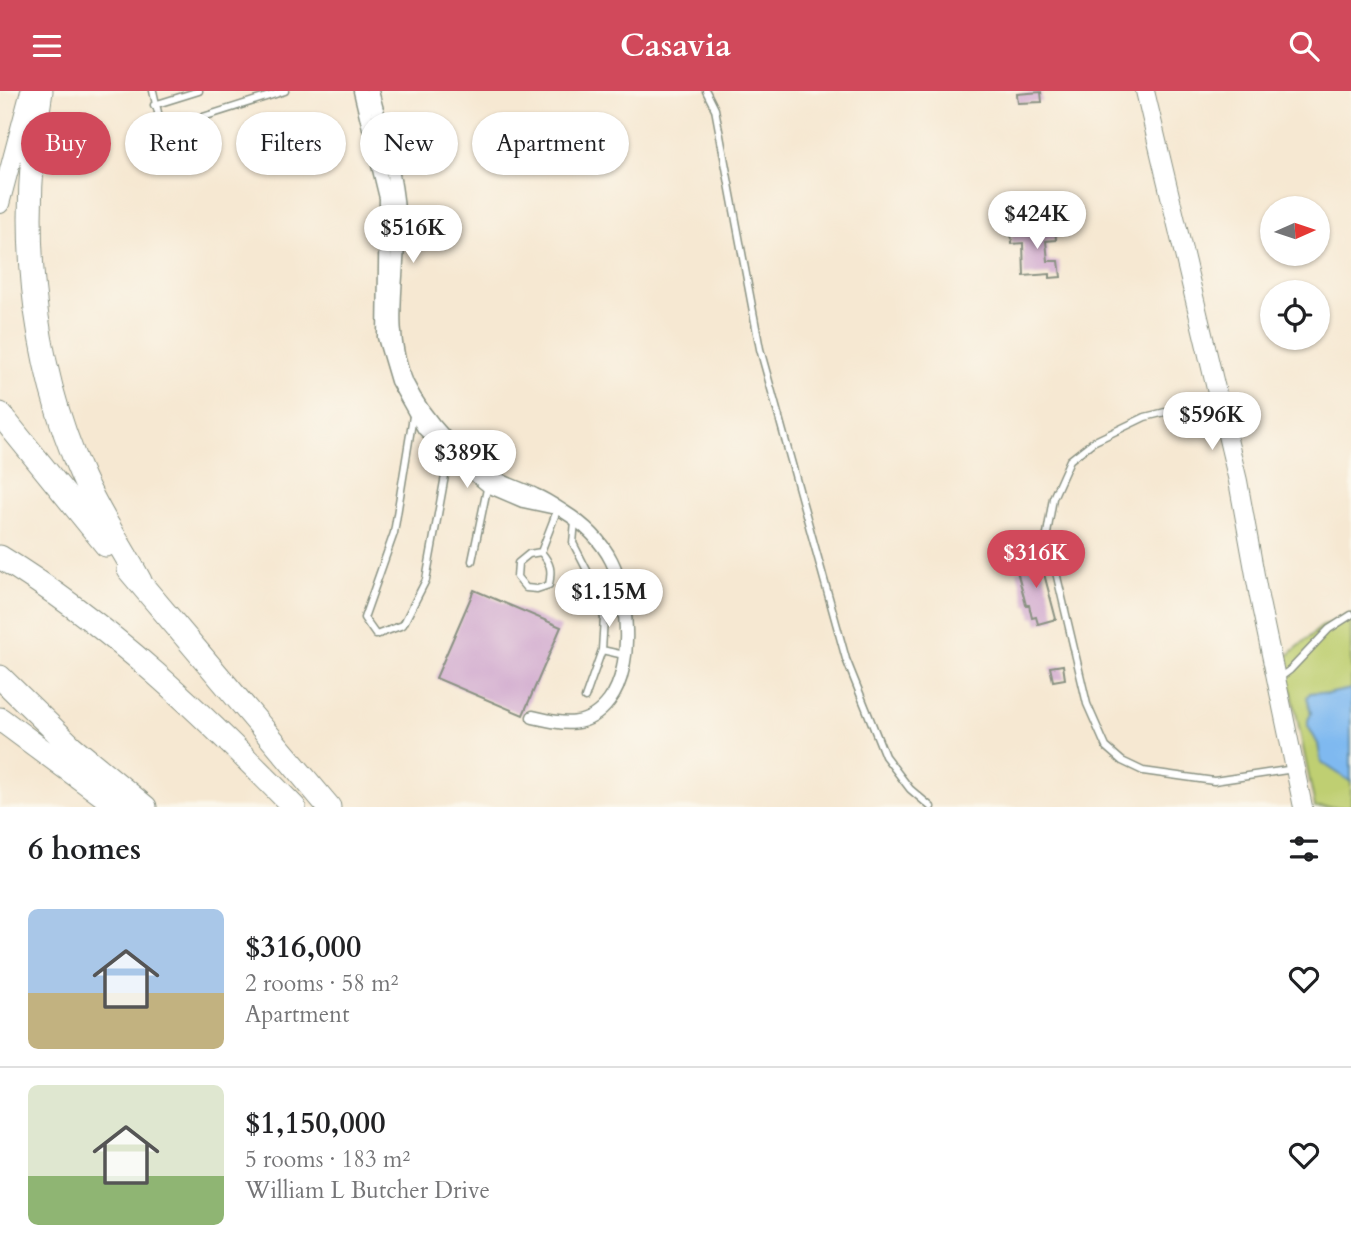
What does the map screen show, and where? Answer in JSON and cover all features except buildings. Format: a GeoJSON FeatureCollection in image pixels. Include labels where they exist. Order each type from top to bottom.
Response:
{"type":"FeatureCollection","features":[{"type":"Feature","properties":{"kind":"highway"},"geometry":{"type":"LineString","coordinates":[[41,91],[33,151],[29,216],[33,283],[42,345],[55,402],[78,467],[100,512],[140,581]]}},
{"type":"Feature","properties":{"kind":"highway"},"geometry":{"type":"LineString","coordinates":[[0,414],[116,557],[140,581],[329,807]]}},
{"type":"Feature","properties":{"kind":"highway"},"geometry":{"type":"LineString","coordinates":[[0,557],[85,615],[136,657],[215,729],[294,807]]}},
{"type":"Feature","properties":{"kind":"highway"},"geometry":{"type":"LineString","coordinates":[[0,677],[54,730],[145,807]]}},
{"type":"Feature","properties":{"kind":"highway"},"geometry":{"type":"LineString","coordinates":[[0,719],[118,807]]}},
{"type":"Feature","properties":{"kind":"main road"},"geometry":{"type":"LineString","coordinates":[[0,204],[30,91]]}},
{"type":"Feature","properties":{"kind":"main road"},"geometry":{"type":"LineString","coordinates":[[1145,91],[1238,481],[1303,807]]}},
{"type":"Feature","properties":{"kind":"street"},"geometry":{"type":"LineString","coordinates":[[360,91],[386,198],[383,337],[397,381],[450,448],[489,480],[523,501],[558,508],[592,531],[603,545],[616,573],[624,607],[625,655],[618,684],[611,699],[593,716],[566,725],[533,717]]}},
{"type":"Feature","properties":{"kind":"street"},"geometry":{"type":"LineString","coordinates":[[372,91],[398,208],[394,331],[401,367],[416,408]]}},
{"type":"Feature","properties":{"kind":"lane"},"geometry":{"type":"LineString","coordinates":[[153,91],[162,131],[285,91]]}},
{"type":"Feature","properties":{"kind":"lane"},"geometry":{"type":"LineString","coordinates":[[154,105],[199,91]]}},
{"type":"Feature","properties":{"kind":"lane"},"geometry":{"type":"LineString","coordinates":[[706,91],[715,109],[760,349],[846,659],[885,756],[910,789],[931,807]]}},
{"type":"Feature","properties":{"kind":"lane"},"geometry":{"type":"LineString","coordinates":[[1219,399],[1145,417],[1104,436],[1070,460],[1053,498],[1048,534],[1087,704],[1106,747],[1122,761],[1143,771],[1214,781],[1295,769]]}},
{"type":"Feature","properties":{"kind":"lane"},"geometry":{"type":"LineString","coordinates":[[416,408],[394,534],[364,618],[376,635],[403,625],[426,580],[450,448]]}},
{"type":"Feature","properties":{"kind":"lane"},"geometry":{"type":"LineString","coordinates":[[472,561],[489,480]]}},
{"type":"Feature","properties":{"kind":"lane"},"geometry":{"type":"LineString","coordinates":[[541,552],[558,508]]}},
{"type":"Feature","properties":{"kind":"lane"},"geometry":{"type":"LineString","coordinates":[[576,519],[573,543],[595,586],[604,618],[602,650],[585,698]]}},
{"type":"Feature","properties":{"kind":"lane"},"geometry":{"type":"LineString","coordinates":[[541,552],[550,563],[552,572],[549,585],[537,589],[526,588],[517,577],[518,563],[529,554],[541,552]]}},
{"type":"Feature","properties":{"kind":"lane"},"geometry":{"type":"LineString","coordinates":[[1276,680],[1290,670],[1329,629],[1351,615]]}},
{"type":"Feature","properties":{"kind":"lane"},"geometry":{"type":"LineString","coordinates":[[602,650],[625,655]]}},
{"type":"Feature","properties":{"kind":"green space"},"geometry":{"type":"Polygon","coordinates":[[[1351,614],[1351,807],[1315,807],[1285,658],[1321,627],[1351,614]]]}},
{"type":"Feature","properties":{"kind":"water"},"geometry":{"type":"Polygon","coordinates":[[[1351,689],[1351,782],[1321,762],[1318,744],[1308,726],[1311,713],[1307,697],[1310,693],[1327,694],[1351,689]]]}}]}
